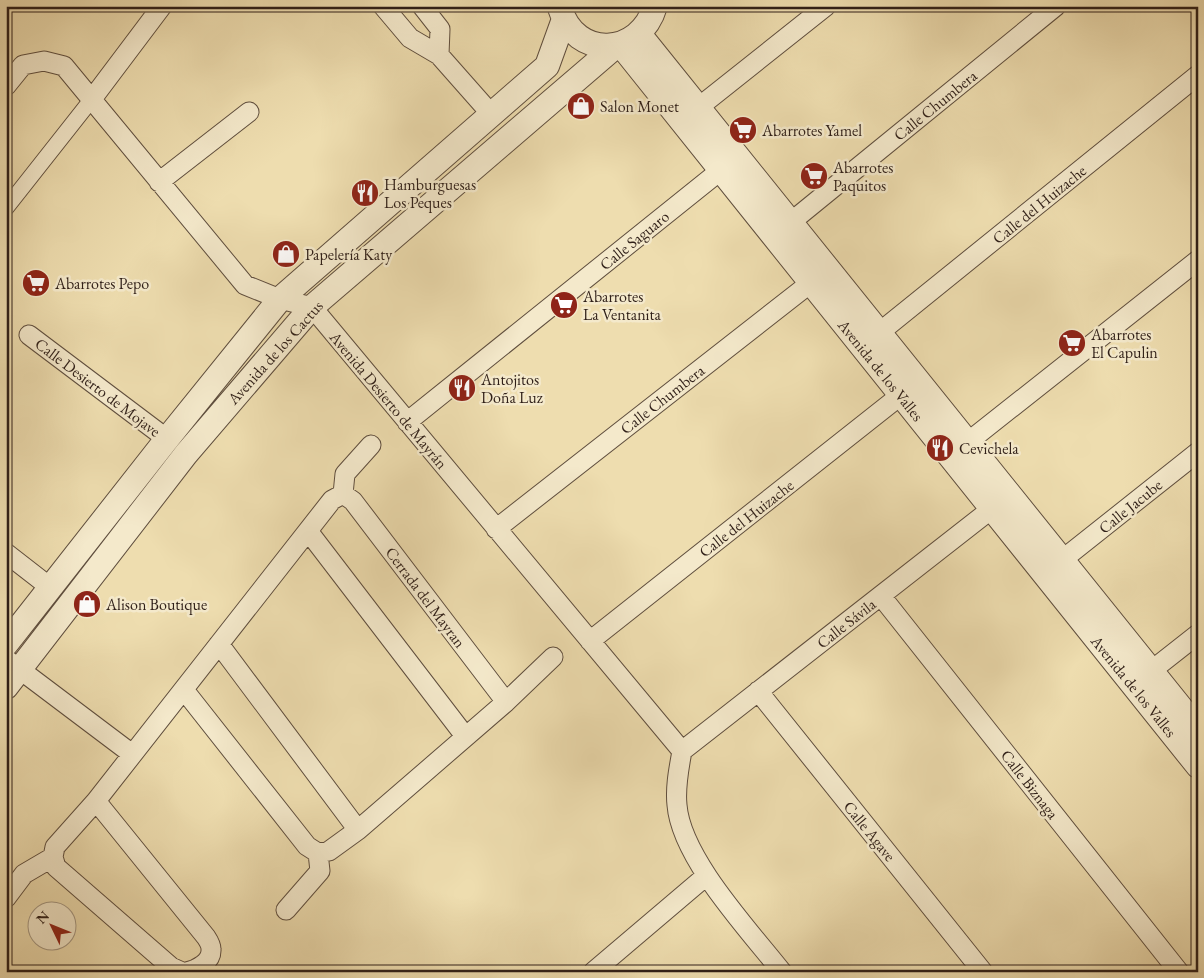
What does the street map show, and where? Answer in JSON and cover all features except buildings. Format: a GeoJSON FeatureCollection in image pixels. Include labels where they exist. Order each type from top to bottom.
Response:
{"type":"FeatureCollection","features":[{"type":"Feature","properties":{"kind":"street"},"geometry":{"type":"LineString","coordinates":[[6,208],[162,6]]}},
{"type":"Feature","properties":{"kind":"street"},"geometry":{"type":"LineString","coordinates":[[384,6],[410,38],[439,55],[492,115]]}},
{"type":"Feature","properties":{"kind":"street"},"geometry":{"type":"LineString","coordinates":[[422,6],[440,29],[439,55]]}},
{"type":"Feature","properties":{"kind":"street","name":"Avenida de los Cactus"},"geometry":{"type":"LineString","coordinates":[[11,671],[186,454],[312,307],[651,20],[655,6]]}},
{"type":"Feature","properties":{"kind":"street"},"geometry":{"type":"LineString","coordinates":[[699,107],[826,6]]}},
{"type":"Feature","properties":{"kind":"street","name":"Calle Chumbera"},"geometry":{"type":"LineString","coordinates":[[791,222],[1056,6]]}},
{"type":"Feature","properties":{"kind":"street"},"geometry":{"type":"LineString","coordinates":[[562,13],[573,32],[586,41],[601,46],[626,41]]}},
{"type":"Feature","properties":{"kind":"street","name":"Avenida de los Cactus"},"geometry":{"type":"LineString","coordinates":[[6,644],[280,299],[547,66],[562,13]]}},
{"type":"Feature","properties":{"kind":"street","name":"Avenida de los Valles"},"geometry":{"type":"LineString","coordinates":[[626,41],[699,107],[791,222],[820,275],[901,395],[1001,501],[1062,560],[1198,729]]}},
{"type":"Feature","properties":{"kind":"street","name":"Avenida de los Valles"},"geometry":{"type":"LineString","coordinates":[[626,41],[721,170],[820,275],[880,332],[968,442],[1001,501],[1198,766]]}},
{"type":"Feature","properties":{"kind":"street"},"geometry":{"type":"LineString","coordinates":[[6,86],[23,65],[44,61],[64,66],[245,285],[280,299],[312,307]]}},
{"type":"Feature","properties":{"kind":"street","name":"Calle del Huizache"},"geometry":{"type":"LineString","coordinates":[[880,332],[1198,75]]}},
{"type":"Feature","properties":{"kind":"street"},"geometry":{"type":"LineString","coordinates":[[158,182],[250,112]]}},
{"type":"Feature","properties":{"kind":"street","name":"Calle Saguaro"},"geometry":{"type":"LineString","coordinates":[[407,422],[721,170]]}},
{"type":"Feature","properties":{"kind":"street"},"geometry":{"type":"LineString","coordinates":[[968,442],[1198,260]]}},
{"type":"Feature","properties":{"kind":"street","name":"Calle Chumbera"},"geometry":{"type":"LineString","coordinates":[[496,529],[820,275]]}},
{"type":"Feature","properties":{"kind":"street","name":"Avenida Desierto de Mayrán"},"geometry":{"type":"LineString","coordinates":[[312,307],[682,751]]}},
{"type":"Feature","properties":{"kind":"street","name":"Calle Desierto de Mojave"},"geometry":{"type":"LineString","coordinates":[[29,335],[167,439]]}},
{"type":"Feature","properties":{"kind":"street","name":"Calle del Huizache"},"geometry":{"type":"LineString","coordinates":[[590,641],[901,395]]}},
{"type":"Feature","properties":{"kind":"street"},"geometry":{"type":"LineString","coordinates":[[182,972],[171,967],[56,867],[53,857],[55,847],[96,801],[332,500],[343,494],[345,474],[371,445]]}},
{"type":"Feature","properties":{"kind":"street","name":"Calle Jacube"},"geometry":{"type":"LineString","coordinates":[[1062,560],[1198,452]]}},
{"type":"Feature","properties":{"kind":"street","name":"Cerrada del Mayran"},"geometry":{"type":"LineString","coordinates":[[343,494],[353,501],[506,702]]}},
{"type":"Feature","properties":{"kind":"street","name":"Calle Sávila"},"geometry":{"type":"LineString","coordinates":[[682,751],[1001,501]]}},
{"type":"Feature","properties":{"kind":"street"},"geometry":{"type":"LineString","coordinates":[[308,531],[466,736]]}},
{"type":"Feature","properties":{"kind":"street"},"geometry":{"type":"LineString","coordinates":[[6,553],[51,588]]}},
{"type":"Feature","properties":{"kind":"street","name":"Calle Biznaga"},"geometry":{"type":"LineString","coordinates":[[880,596],[1179,972]]}},
{"type":"Feature","properties":{"kind":"street"},"geometry":{"type":"LineString","coordinates":[[1151,671],[1198,634]]}},
{"type":"Feature","properties":{"kind":"street"},"geometry":{"type":"LineString","coordinates":[[219,644],[358,830]]}},
{"type":"Feature","properties":{"kind":"street"},"geometry":{"type":"LineString","coordinates":[[184,690],[307,846],[318,853],[329,851],[358,830],[506,702],[553,657]]}},
{"type":"Feature","properties":{"kind":"street"},"geometry":{"type":"LineString","coordinates":[[11,671],[132,754]]}},
{"type":"Feature","properties":{"kind":"street","name":"Calle Agave"},"geometry":{"type":"LineString","coordinates":[[758,691],[982,972]]}},
{"type":"Feature","properties":{"kind":"street"},"geometry":{"type":"LineString","coordinates":[[682,751],[678,774],[677,805],[685,836],[706,876],[782,972]]}},
{"type":"Feature","properties":{"kind":"street"},"geometry":{"type":"LineString","coordinates":[[96,801],[206,937],[211,948],[209,958],[196,970],[186,972]]}},
{"type":"Feature","properties":{"kind":"street"},"geometry":{"type":"LineString","coordinates":[[286,910],[320,871],[318,853]]}},
{"type":"Feature","properties":{"kind":"street"},"geometry":{"type":"LineString","coordinates":[[6,898],[24,874],[53,857]]}},
{"type":"Feature","properties":{"kind":"street"},"geometry":{"type":"LineString","coordinates":[[593,972],[706,876]]}},
{"type":"Feature","properties":{"kind":"place","name":"Salon Monet"},"geometry":{"type":"Point","coordinates":[581,106]}},
{"type":"Feature","properties":{"kind":"place","name":"Abarrotes Yamel"},"geometry":{"type":"Point","coordinates":[743,130]}},
{"type":"Feature","properties":{"kind":"place","name":"Abarrotes Paquitos"},"geometry":{"type":"Point","coordinates":[814,176]}},
{"type":"Feature","properties":{"kind":"place","name":"Hamburguesas Los Peques"},"geometry":{"type":"Point","coordinates":[365,193]}},
{"type":"Feature","properties":{"kind":"place","name":"Papelería Katy"},"geometry":{"type":"Point","coordinates":[286,254]}},
{"type":"Feature","properties":{"kind":"place","name":"Abarrotes Pepo"},"geometry":{"type":"Point","coordinates":[36,283]}},
{"type":"Feature","properties":{"kind":"place","name":"Abarrotes La Ventanita"},"geometry":{"type":"Point","coordinates":[564,305]}},
{"type":"Feature","properties":{"kind":"place","name":"Abarrotes El Capulin"},"geometry":{"type":"Point","coordinates":[1072,343]}},
{"type":"Feature","properties":{"kind":"place","name":"Antojitos Doña Luz"},"geometry":{"type":"Point","coordinates":[462,388]}},
{"type":"Feature","properties":{"kind":"place","name":"Cevichela"},"geometry":{"type":"Point","coordinates":[940,448]}},
{"type":"Feature","properties":{"kind":"place","name":"Alison Boutique"},"geometry":{"type":"Point","coordinates":[87,604]}}]}
